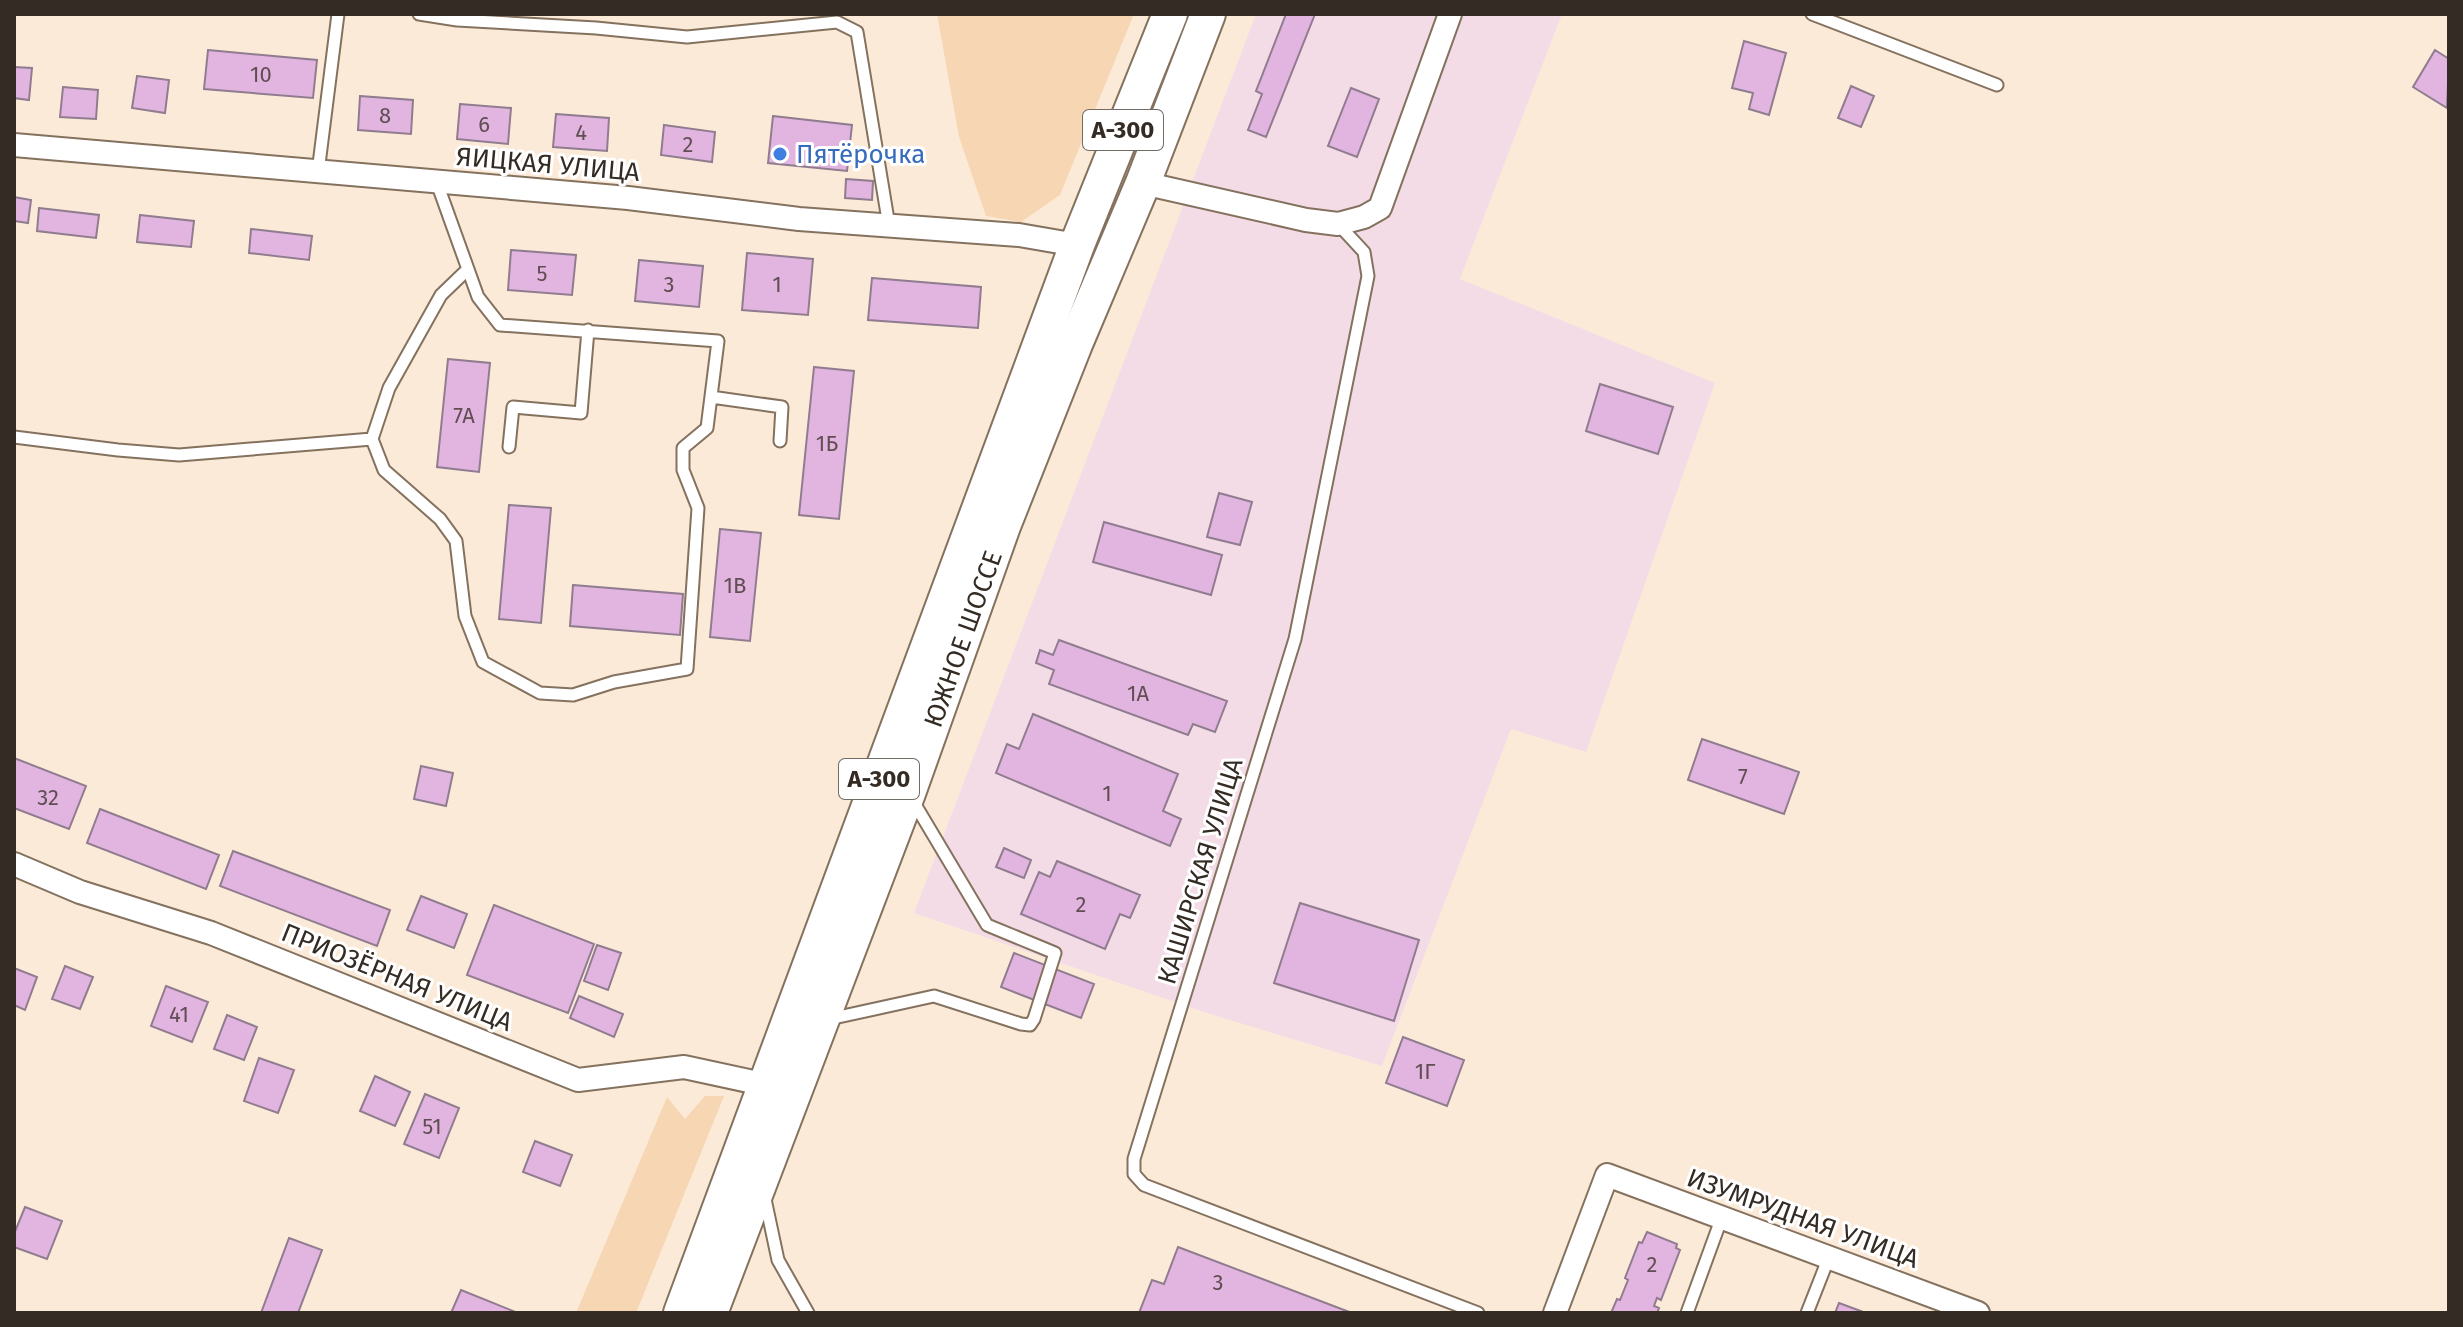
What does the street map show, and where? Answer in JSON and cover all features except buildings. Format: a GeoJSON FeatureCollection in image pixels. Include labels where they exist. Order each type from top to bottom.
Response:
{"type":"FeatureCollection","features":[{"type":"Feature","properties":{"kind":"main road","name":"ЮЖНОЕ ШОССЕ"},"geometry":{"type":"LineString","coordinates":[[681,1313],[1077,245],[1170,14]]}},
{"type":"Feature","properties":{"kind":"main road","name":"ЮЖНОЕ ШОССЕ"},"geometry":{"type":"LineString","coordinates":[[710,1313],[908,793],[1003,526],[1143,183],[1208,14]]}},
{"type":"Feature","properties":{"kind":"street"},"geometry":{"type":"LineString","coordinates":[[1143,183],[1306,220],[1338,224],[1364,217],[1380,208],[1450,14]]}},
{"type":"Feature","properties":{"kind":"street","name":"ЯИЦКАЯ УЛИЦА"},"geometry":{"type":"LineString","coordinates":[[14,145],[628,198],[799,219],[1019,235],[1077,245]]}},
{"type":"Feature","properties":{"kind":"street","name":"ПРИОЗЁРНАЯ УЛИЦА"},"geometry":{"type":"LineString","coordinates":[[14,864],[80,892],[211,933],[578,1080],[684,1067],[767,1085]]}},
{"type":"Feature","properties":{"kind":"street","name":"ИЗУМРУДНАЯ УЛИЦА"},"geometry":{"type":"LineString","coordinates":[[1555,1313],[1607,1175],[1978,1313]]}},
{"type":"Feature","properties":{"kind":"lane"},"geometry":{"type":"LineString","coordinates":[[318,172],[338,14]]}},
{"type":"Feature","properties":{"kind":"lane"},"geometry":{"type":"LineString","coordinates":[[419,14],[457,20],[687,37],[837,22],[857,32],[889,226]]}},
{"type":"Feature","properties":{"kind":"lane"},"geometry":{"type":"LineString","coordinates":[[1812,14],[1997,85]]}},
{"type":"Feature","properties":{"kind":"lane"},"geometry":{"type":"LineString","coordinates":[[437,183],[468,269],[478,297],[500,325],[718,341],[707,428],[683,448],[683,470],[698,508],[687,669],[614,682],[573,695],[540,693],[483,662],[465,616],[456,541],[440,519],[384,470],[372,439],[389,388],[441,295],[468,269]]}},
{"type":"Feature","properties":{"kind":"lane","name":"КАШИРСКАЯ УЛИЦА"},"geometry":{"type":"LineString","coordinates":[[1338,224],[1364,252],[1368,276],[1295,639],[1134,1159],[1134,1174],[1144,1185],[1478,1313]]}},
{"type":"Feature","properties":{"kind":"lane"},"geometry":{"type":"LineString","coordinates":[[509,447],[513,407],[581,413],[588,330]]}},
{"type":"Feature","properties":{"kind":"lane"},"geometry":{"type":"LineString","coordinates":[[711,397],[782,407],[780,441]]}},
{"type":"Feature","properties":{"kind":"lane"},"geometry":{"type":"LineString","coordinates":[[14,437],[179,455],[372,439]]}},
{"type":"Feature","properties":{"kind":"lane"},"geometry":{"type":"LineString","coordinates":[[820,1021],[934,996],[1021,1024],[1030,1025],[1034,1019],[1055,953],[987,925],[908,793]]}},
{"type":"Feature","properties":{"kind":"lane"},"geometry":{"type":"LineString","coordinates":[[761,1178],[778,1260],[808,1313]]}},
{"type":"Feature","properties":{"kind":"lane"},"geometry":{"type":"LineString","coordinates":[[1687,1313],[1722,1217]]}},
{"type":"Feature","properties":{"kind":"lane"},"geometry":{"type":"LineString","coordinates":[[1807,1313],[1829,1257]]}},
{"type":"Feature","properties":{"kind":"shaded area"},"geometry":{"type":"Polygon","coordinates":[[[937,14],[1134,14],[1060,195],[1021,222],[986,216],[959,137],[937,14]]]}},
{"type":"Feature","properties":{"kind":"shaded area"},"geometry":{"type":"Polygon","coordinates":[[[1256,14],[1562,14],[1460,279],[1715,383],[1586,752],[1511,729],[1382,1066],[1213,1015],[914,913],[1256,14]]]}},
{"type":"Feature","properties":{"kind":"shaded area"},"geometry":{"type":"Polygon","coordinates":[[[705,1096],[724,1096],[636,1313],[576,1313],[667,1097],[685,1119],[705,1096]]]}},
{"type":"Feature","properties":{"kind":"place","name":"Пятёрочка"},"geometry":{"type":"Point","coordinates":[780,154]}}]}
